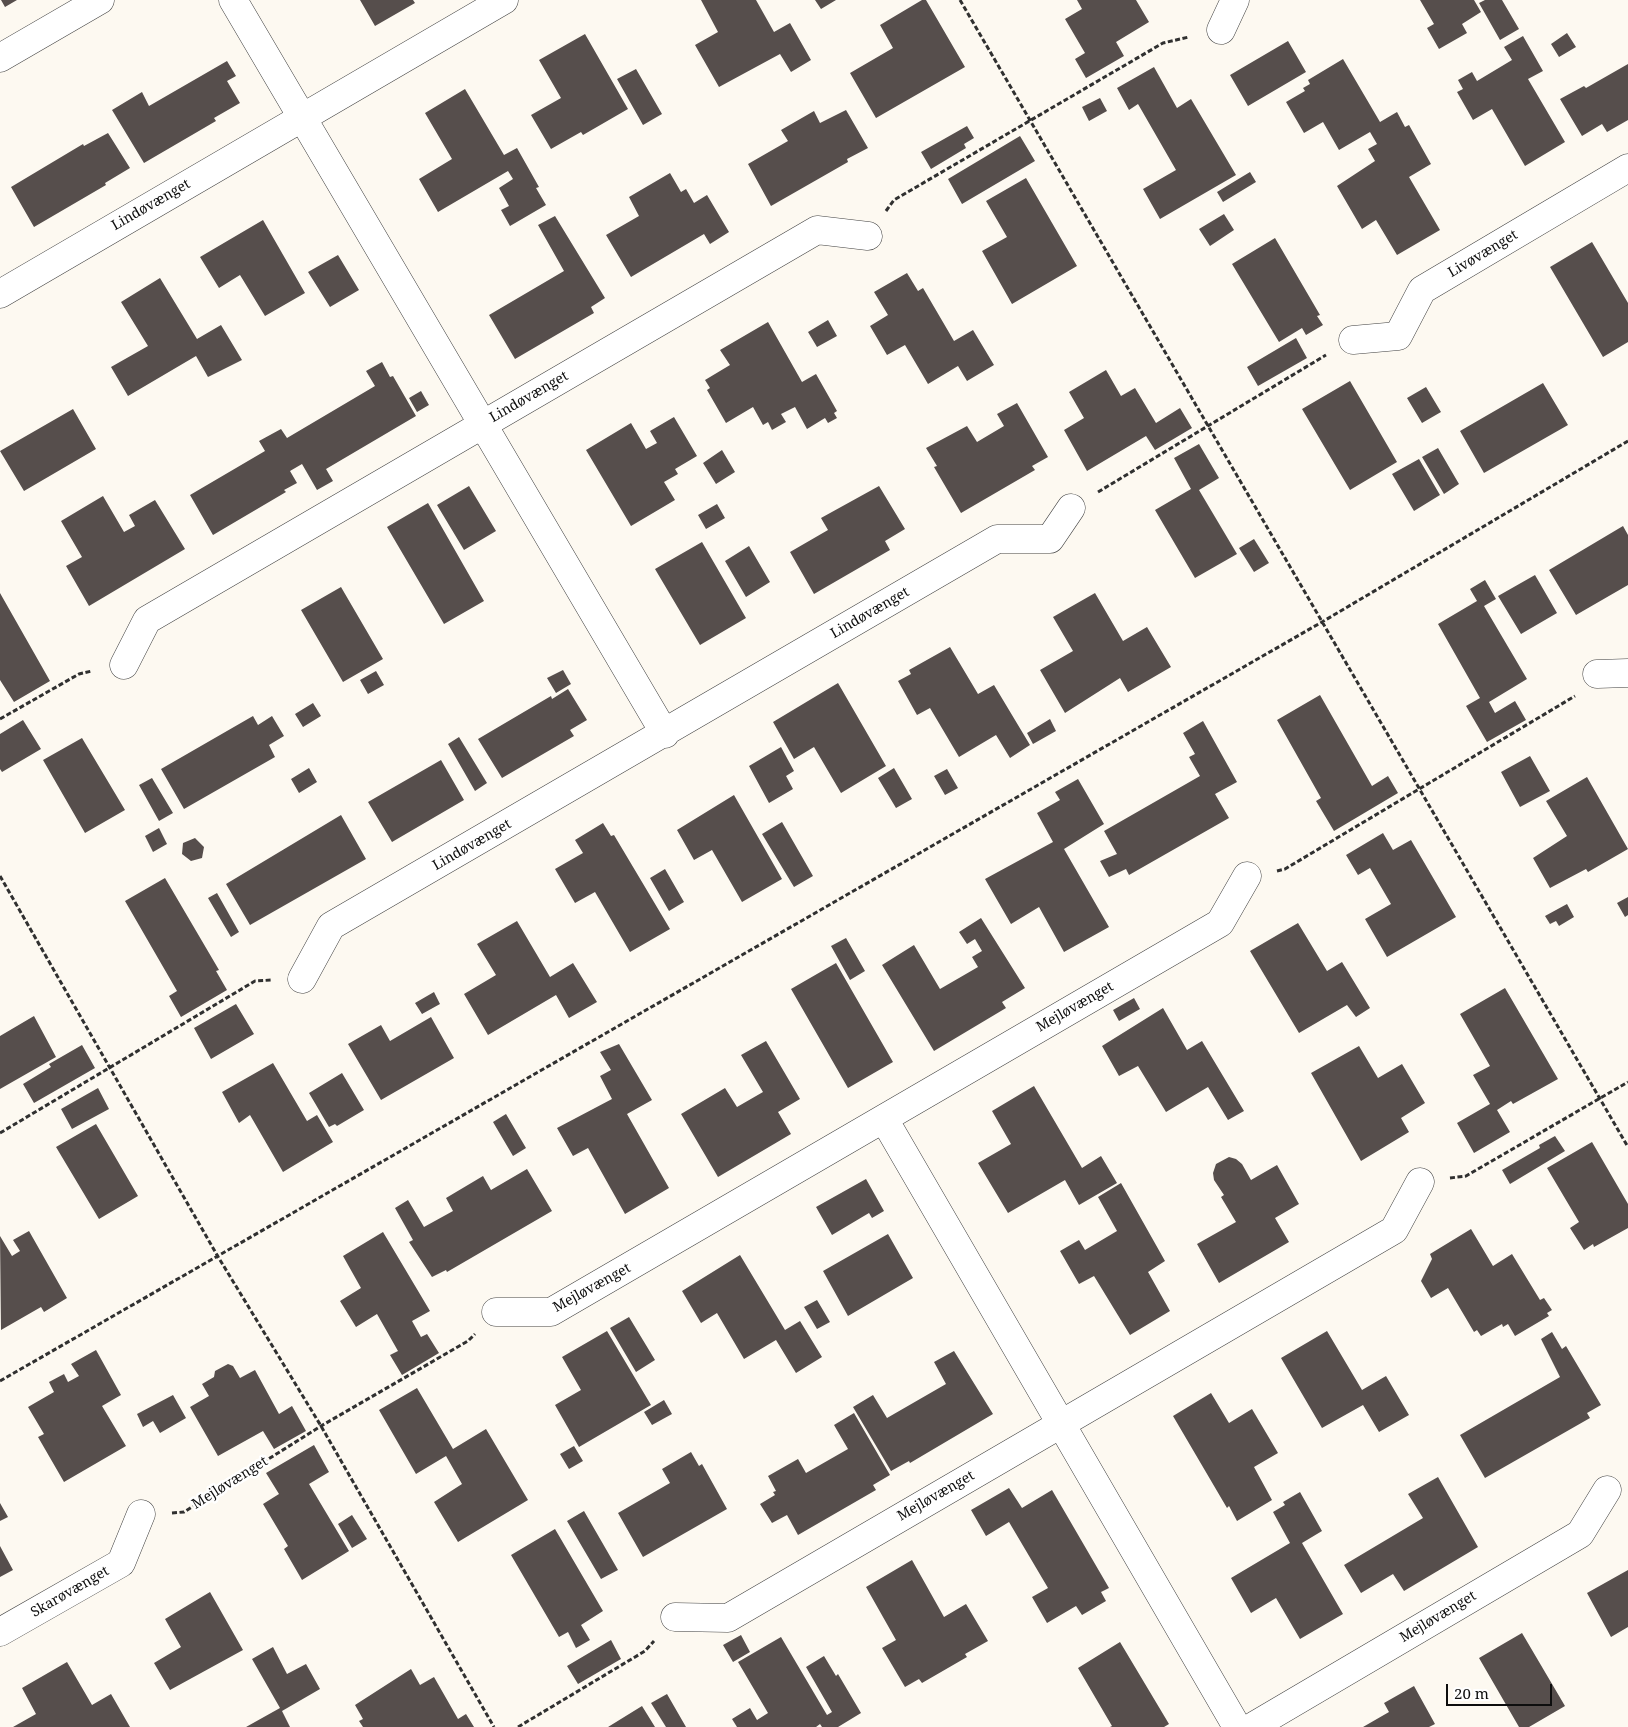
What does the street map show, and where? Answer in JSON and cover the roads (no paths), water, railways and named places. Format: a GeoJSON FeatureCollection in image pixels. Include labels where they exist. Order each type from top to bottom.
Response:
{"type":"FeatureCollection","features":[{"type":"Feature","properties":{"kind":"street"},"geometry":{"type":"LineString","coordinates":[[0,58],[100,0]]}},
{"type":"Feature","properties":{"kind":"street","name":"Lindøvænget"},"geometry":{"type":"LineString","coordinates":[[233,0],[664,734]]}},
{"type":"Feature","properties":{"kind":"street","name":"Lindøvænget"},"geometry":{"type":"LineString","coordinates":[[0,294],[504,0]]}},
{"type":"Feature","properties":{"kind":"street"},"geometry":{"type":"LineString","coordinates":[[1222,30],[1235,0]]}},
{"type":"Feature","properties":{"kind":"street","name":"Livøvænget"},"geometry":{"type":"LineString","coordinates":[[1353,340],[1398,336],[1422,290],[1628,168]]}},
{"type":"Feature","properties":{"kind":"street","name":"Lindøvænget"},"geometry":{"type":"LineString","coordinates":[[124,665],[147,620],[817,230],[868,236]]}},
{"type":"Feature","properties":{"kind":"street","name":"Lindøvænget"},"geometry":{"type":"LineString","coordinates":[[302,979],[331,926],[997,539],[1050,539],[1071,508]]}},
{"type":"Feature","properties":{"kind":"street"},"geometry":{"type":"LineString","coordinates":[[1597,674],[1628,673]]}},
{"type":"Feature","properties":{"kind":"street","name":"Mejløvænget"},"geometry":{"type":"LineString","coordinates":[[496,1312],[552,1312],[1220,923],[1247,876]]}},
{"type":"Feature","properties":{"kind":"street"},"geometry":{"type":"LineString","coordinates":[[884,1119],[1237,1727]]}},
{"type":"Feature","properties":{"kind":"street","name":"Mejløvænget"},"geometry":{"type":"LineString","coordinates":[[675,1617],[728,1618],[1394,1230],[1420,1182]]}},
{"type":"Feature","properties":{"kind":"street","name":"Mejløvænget"},"geometry":{"type":"LineString","coordinates":[[1252,1727],[1580,1534],[1607,1490]]}},
{"type":"Feature","properties":{"kind":"street","name":"Skarøvænget"},"geometry":{"type":"LineString","coordinates":[[0,1632],[121,1563],[141,1514]]}}]}
